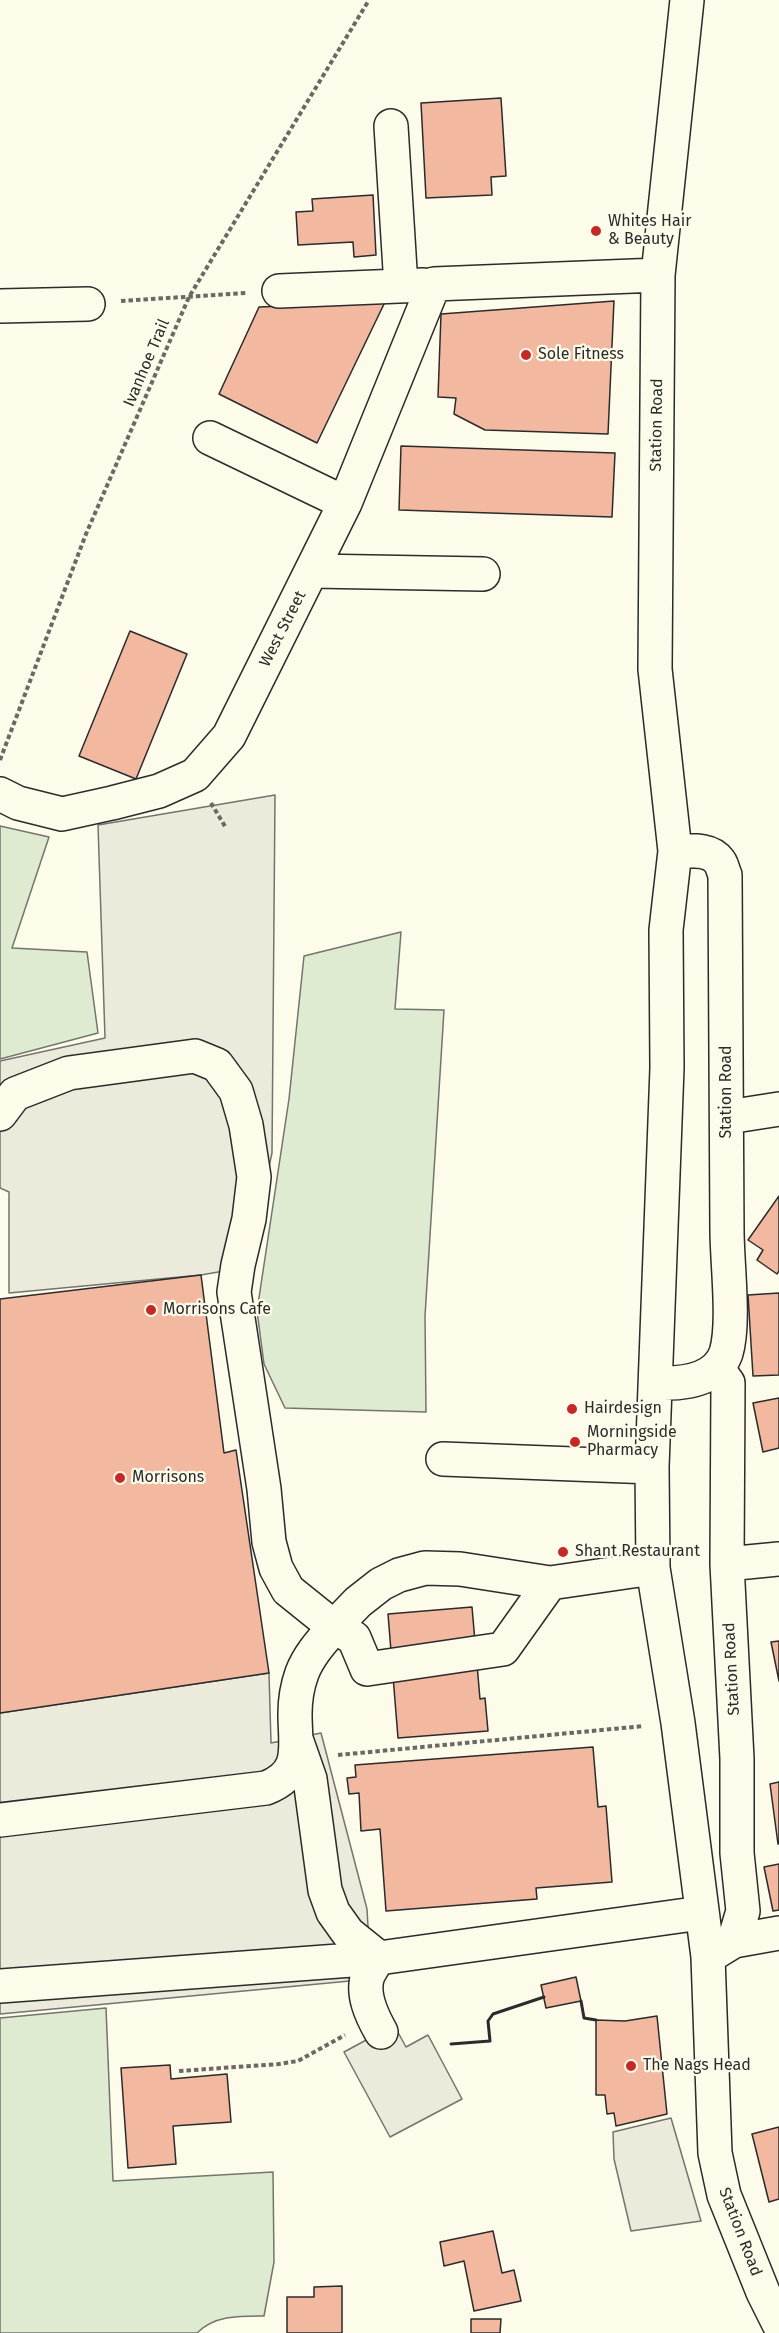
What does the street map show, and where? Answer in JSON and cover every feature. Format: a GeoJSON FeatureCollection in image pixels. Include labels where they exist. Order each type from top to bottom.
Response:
{"type":"FeatureCollection","features":[{"type":"Feature","properties":{"kind":"street","name":"Station Road"},"geometry":{"type":"LineString","coordinates":[[687,0],[658,275],[655,669],[675,851],[666,930],[667,1068],[652,1467],[653,1568],[678,1723],[701,1913],[721,1949]]}},
{"type":"Feature","properties":{"kind":"street"},"geometry":{"type":"LineString","coordinates":[[391,126],[401,286]]}},
{"type":"Feature","properties":{"kind":"street"},"geometry":{"type":"LineString","coordinates":[[265,292],[658,275]]}},
{"type":"Feature","properties":{"kind":"street","name":"West Street"},"geometry":{"type":"LineString","coordinates":[[0,794],[18,803],[62,814],[159,791],[195,775],[229,736],[345,503],[434,284]]}},
{"type":"Feature","properties":{"kind":"street"},"geometry":{"type":"LineString","coordinates":[[0,306],[88,304]]}},
{"type":"Feature","properties":{"kind":"street"},"geometry":{"type":"LineString","coordinates":[[210,438],[345,503]]}},
{"type":"Feature","properties":{"kind":"street"},"geometry":{"type":"LineString","coordinates":[[313,571],[483,574]]}},
{"type":"Feature","properties":{"kind":"street","name":"Station Road"},"geometry":{"type":"LineString","coordinates":[[675,851],[693,850],[708,853],[719,860],[725,875],[727,1232],[730,1330],[726,1354],[717,1368],[728,1383],[726,1564],[737,1759],[737,1853],[743,1911],[721,1949],[715,2153],[724,2195],[771,2291],[779,2324]]}},
{"type":"Feature","properties":{"kind":"street"},"geometry":{"type":"LineString","coordinates":[[0,1114],[15,1094],[69,1073],[195,1056],[217,1065],[236,1091],[246,1125],[254,1177],[249,1219],[234,1292],[264,1489],[269,1542],[276,1568],[288,1590],[334,1627],[354,1638],[367,1669],[503,1649],[550,1583]]}},
{"type":"Feature","properties":{"kind":"street"},"geometry":{"type":"LineString","coordinates":[[728,1117],[779,1109]]}},
{"type":"Feature","properties":{"kind":"street"},"geometry":{"type":"LineString","coordinates":[[656,1383],[681,1384],[701,1378],[717,1368]]}},
{"type":"Feature","properties":{"kind":"street"},"geometry":{"type":"LineString","coordinates":[[443,1459],[652,1467]]}},
{"type":"Feature","properties":{"kind":"street"},"geometry":{"type":"LineString","coordinates":[[726,1564],[779,1559]]}},
{"type":"Feature","properties":{"kind":"street"},"geometry":{"type":"LineString","coordinates":[[379,1958],[348,1933],[333,1912],[325,1890],[310,1779],[300,1749],[294,1711],[302,1674],[310,1655],[358,1602],[381,1584],[399,1575],[425,1568],[460,1569],[550,1583],[653,1568]]}},
{"type":"Feature","properties":{"kind":"street"},"geometry":{"type":"LineString","coordinates":[[0,1820],[266,1788],[280,1782],[290,1770],[300,1749]]}},
{"type":"Feature","properties":{"kind":"street"},"geometry":{"type":"LineString","coordinates":[[0,1986],[379,1958],[701,1913]]}},
{"type":"Feature","properties":{"kind":"street"},"geometry":{"type":"LineString","coordinates":[[721,1949],[779,1934]]}},
{"type":"Feature","properties":{"kind":"street"},"geometry":{"type":"LineString","coordinates":[[377,2026],[366,1990],[368,1976],[379,1958]]}},
{"type":"Feature","properties":{"kind":"path","name":"Ivanhoe Trail"},"geometry":{"type":"LineString","coordinates":[[0,761],[86,534],[189,297],[369,0]]}},
{"type":"Feature","properties":{"kind":"path"},"geometry":{"type":"LineString","coordinates":[[122,301],[265,292]]}},
{"type":"Feature","properties":{"kind":"path"},"geometry":{"type":"LineString","coordinates":[[300,1749],[678,1723]]}},
{"type":"Feature","properties":{"kind":"path"},"geometry":{"type":"LineString","coordinates":[[179,2071],[298,2061],[377,2026]]}},
{"type":"Feature","properties":{"kind":"green space"},"geometry":{"type":"Polygon","coordinates":[[[0,826],[49,837],[12,948],[87,952],[98,1033],[0,1059],[0,826]]]}},
{"type":"Feature","properties":{"kind":"green space"},"geometry":{"type":"Polygon","coordinates":[[[401,932],[395,1009],[444,1010],[425,1316],[426,1412],[285,1408],[264,1364],[257,1311],[289,1099],[304,956],[401,932]]]}},
{"type":"Feature","properties":{"kind":"green space"},"geometry":{"type":"Polygon","coordinates":[[[106,2008],[113,2181],[273,2172],[274,2262],[264,2316],[220,2320],[197,2333],[0,2333],[0,2018],[106,2008]]]}},
{"type":"Feature","properties":{"kind":"shaded area"},"geometry":{"type":"Polygon","coordinates":[[[275,795],[272,1153],[247,1267],[201,1275],[9,1293],[9,1192],[0,1188],[0,1061],[105,1038],[98,825],[275,795]]]}},
{"type":"Feature","properties":{"kind":"shaded area"},"geometry":{"type":"Polygon","coordinates":[[[269,1673],[271,1743],[321,1733],[367,1909],[371,1979],[0,2014],[0,1713],[269,1673]]]}},
{"type":"Feature","properties":{"kind":"shaded area"},"geometry":{"type":"Polygon","coordinates":[[[394,2025],[406,2047],[428,2035],[462,2099],[390,2137],[344,2052],[394,2025]]]}},
{"type":"Feature","properties":{"kind":"shaded area"},"geometry":{"type":"Polygon","coordinates":[[[671,2118],[701,2221],[631,2231],[614,2159],[613,2132],[671,2118]]]}},
{"type":"Feature","properties":{"kind":"building"},"geometry":{"type":"Polygon","coordinates":[[[501,98],[506,176],[491,177],[492,195],[426,198],[421,103],[501,98]]]}},
{"type":"Feature","properties":{"kind":"building"},"geometry":{"type":"Polygon","coordinates":[[[373,195],[376,255],[354,257],[353,242],[298,245],[296,212],[313,211],[312,199],[373,195]]]}},
{"type":"Feature","properties":{"kind":"building","name":"Sole Fitness"},"geometry":{"type":"Polygon","coordinates":[[[614,301],[608,434],[485,430],[454,414],[456,398],[438,397],[441,314],[614,301]]]}},
{"type":"Feature","properties":{"kind":"building"},"geometry":{"type":"Polygon","coordinates":[[[385,302],[317,443],[219,394],[259,307],[385,302]]]}},
{"type":"Feature","properties":{"kind":"building"},"geometry":{"type":"Polygon","coordinates":[[[401,446],[615,453],[612,517],[399,510],[401,446]]]}},
{"type":"Feature","properties":{"kind":"building"},"geometry":{"type":"Polygon","coordinates":[[[130,631],[187,654],[136,779],[79,756],[130,631]]]}},
{"type":"Feature","properties":{"kind":"building"},"geometry":{"type":"Polygon","coordinates":[[[779,1196],[779,1271],[777,1274],[757,1260],[763,1250],[748,1240],[779,1196]]]}},
{"type":"Feature","properties":{"kind":"building","name":"Morrisons"},"geometry":{"type":"Polygon","coordinates":[[[201,1275],[224,1453],[236,1450],[269,1673],[0,1713],[0,1299],[201,1275]]]}},
{"type":"Feature","properties":{"kind":"building"},"geometry":{"type":"Polygon","coordinates":[[[779,1293],[779,1375],[753,1376],[748,1295],[779,1293]]]}},
{"type":"Feature","properties":{"kind":"building"},"geometry":{"type":"Polygon","coordinates":[[[779,1398],[779,1448],[763,1452],[753,1403],[779,1398]]]}},
{"type":"Feature","properties":{"kind":"building"},"geometry":{"type":"Polygon","coordinates":[[[472,1607],[480,1699],[485,1698],[488,1731],[398,1738],[388,1614],[472,1607]]]}},
{"type":"Feature","properties":{"kind":"building"},"geometry":{"type":"Polygon","coordinates":[[[779,1641],[779,1681],[771,1642],[779,1641]]]}},
{"type":"Feature","properties":{"kind":"building"},"geometry":{"type":"Polygon","coordinates":[[[593,1747],[598,1807],[606,1806],[612,1882],[536,1888],[537,1899],[386,1911],[380,1829],[361,1831],[359,1793],[349,1794],[347,1778],[356,1777],[355,1765],[593,1747]]]}},
{"type":"Feature","properties":{"kind":"building"},"geometry":{"type":"Polygon","coordinates":[[[779,1782],[779,1844],[778,1844],[770,1784],[779,1782]]]}},
{"type":"Feature","properties":{"kind":"building"},"geometry":{"type":"Polygon","coordinates":[[[779,1864],[779,1910],[773,1911],[764,1867],[779,1864]]]}},
{"type":"Feature","properties":{"kind":"building"},"geometry":{"type":"Polygon","coordinates":[[[576,1977],[581,2001],[546,2008],[541,1985],[576,1977]]]}},
{"type":"Feature","properties":{"kind":"building"},"geometry":{"type":"Polygon","coordinates":[[[657,2016],[667,2114],[616,2126],[614,2113],[607,2114],[605,2095],[596,2095],[596,2020],[625,2021],[657,2016]]]}},
{"type":"Feature","properties":{"kind":"building"},"geometry":{"type":"Polygon","coordinates":[[[170,2065],[171,2079],[227,2074],[231,2122],[173,2126],[176,2164],[128,2168],[121,2068],[170,2065]]]}},
{"type":"Feature","properties":{"kind":"building"},"geometry":{"type":"Polygon","coordinates":[[[779,2127],[779,2199],[769,2202],[752,2134],[779,2127]]]}},
{"type":"Feature","properties":{"kind":"building"},"geometry":{"type":"Polygon","coordinates":[[[493,2231],[502,2273],[514,2270],[521,2301],[474,2311],[464,2261],[444,2266],[440,2242],[493,2231]]]}},
{"type":"Feature","properties":{"kind":"building"},"geometry":{"type":"Polygon","coordinates":[[[342,2286],[342,2333],[287,2333],[287,2297],[314,2297],[314,2287],[342,2286]]]}},
{"type":"Feature","properties":{"kind":"building"},"geometry":{"type":"Polygon","coordinates":[[[471,2319],[501,2319],[500,2333],[471,2333],[471,2319]]]}},
{"type":"Feature","properties":{"kind":"wall"},"geometry":{"type":"LineString","coordinates":[[451,2044],[490,2041],[488,2021],[493,2014],[544,1997]]}},
{"type":"Feature","properties":{"kind":"wall"},"geometry":{"type":"LineString","coordinates":[[581,2001],[584,2018],[596,2020]]}},
{"type":"Feature","properties":{"kind":"place","name":"Whites Hair & Beauty"},"geometry":{"type":"Point","coordinates":[596,231]}},
{"type":"Feature","properties":{"kind":"place","name":"Sole Fitness"},"geometry":{"type":"Point","coordinates":[526,355]}},
{"type":"Feature","properties":{"kind":"place","name":"Morrisons Cafe"},"geometry":{"type":"Point","coordinates":[151,1310]}},
{"type":"Feature","properties":{"kind":"place","name":"Hairdesign"},"geometry":{"type":"Point","coordinates":[572,1409]}},
{"type":"Feature","properties":{"kind":"place","name":"Morningside Pharmacy"},"geometry":{"type":"Point","coordinates":[575,1442]}},
{"type":"Feature","properties":{"kind":"place","name":"Morrisons"},"geometry":{"type":"Point","coordinates":[120,1478]}},
{"type":"Feature","properties":{"kind":"place","name":"Shant Restaurant"},"geometry":{"type":"Point","coordinates":[563,1552]}},
{"type":"Feature","properties":{"kind":"place","name":"The Nags Head"},"geometry":{"type":"Point","coordinates":[631,2066]}}]}
